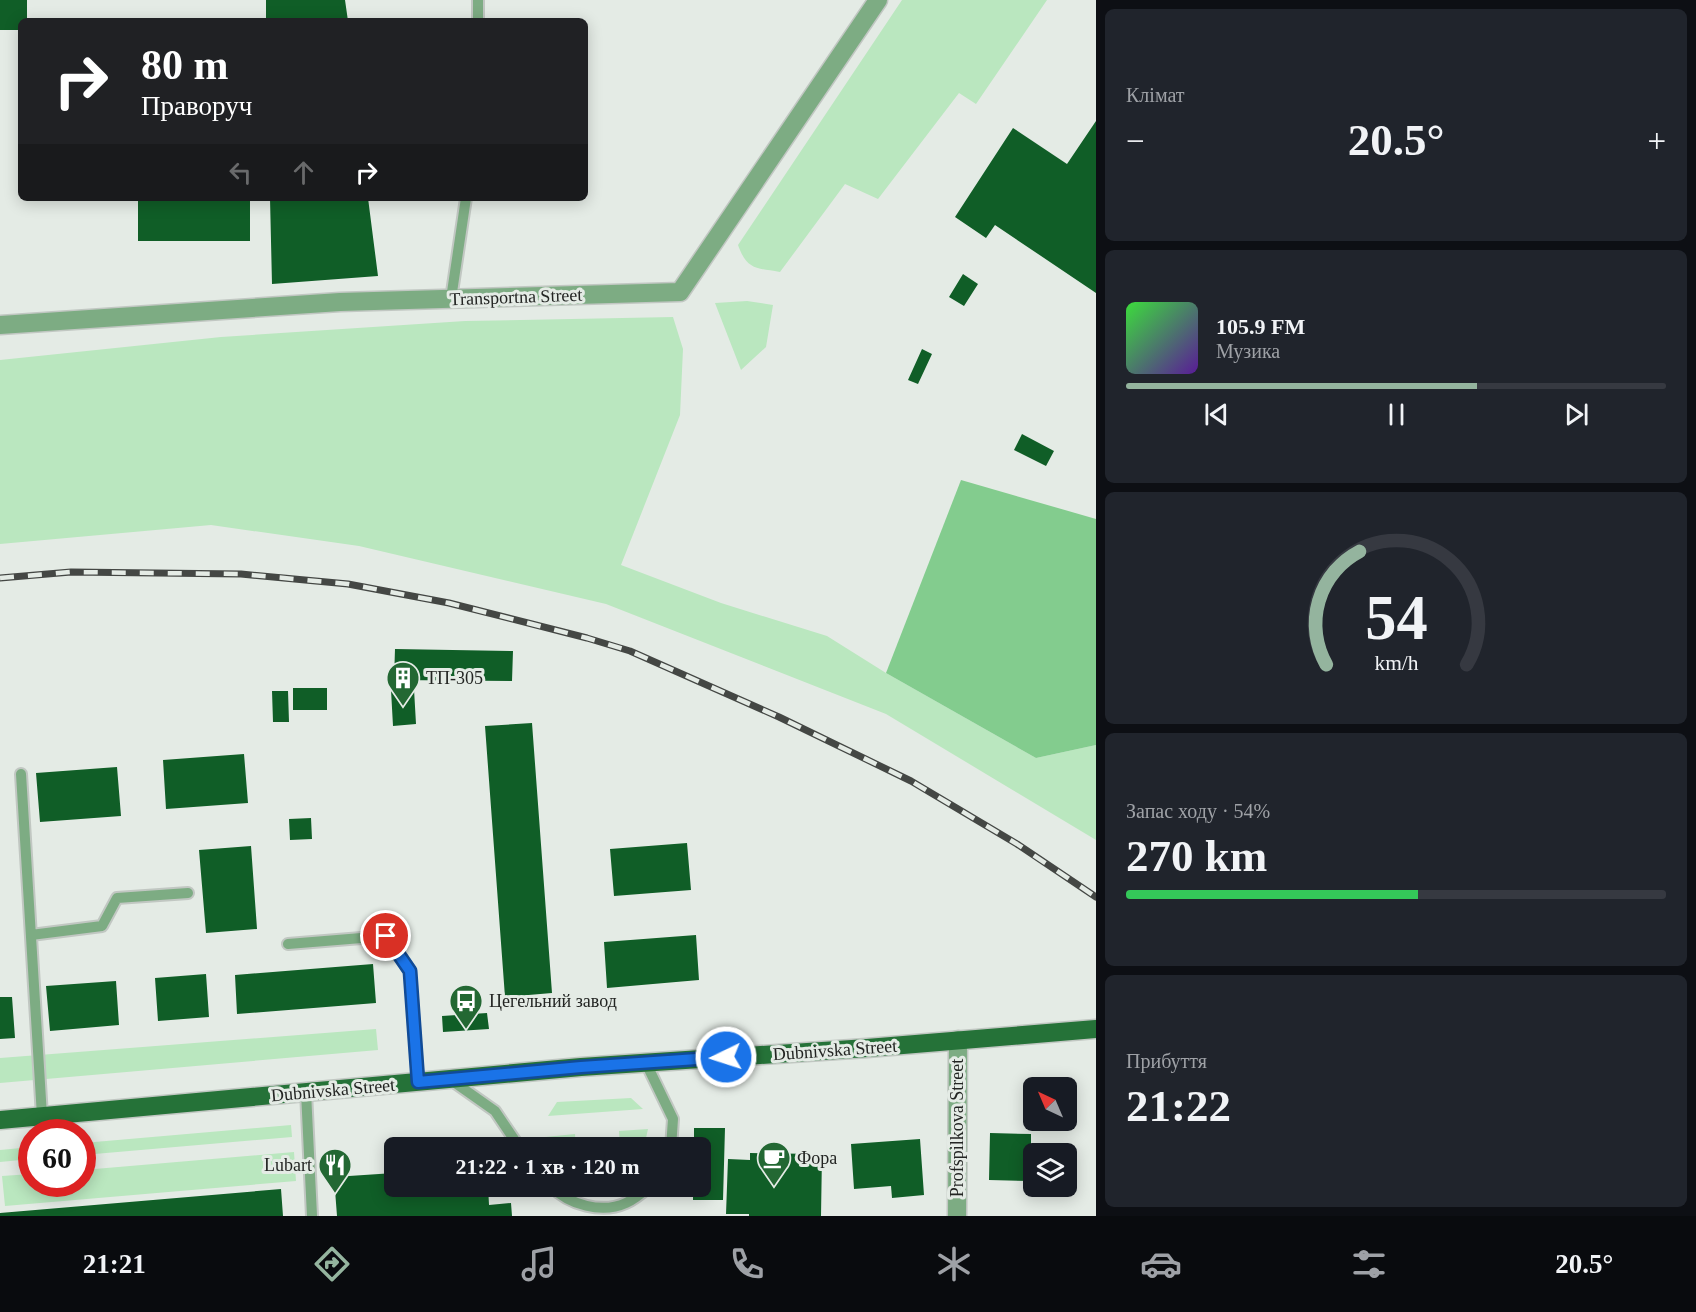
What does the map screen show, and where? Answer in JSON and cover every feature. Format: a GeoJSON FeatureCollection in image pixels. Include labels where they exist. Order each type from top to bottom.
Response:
{"type":"FeatureCollection","features":[{"type":"Feature","properties":{"kind":"main road","name":"Dubnivska Street"},"geometry":{"type":"LineString","coordinates":[[0,1120],[450,1079],[1096,1029]]}},
{"type":"Feature","properties":{"kind":"street","name":"Transportna Street"},"geometry":{"type":"LineString","coordinates":[[0,325],[340,302],[680,292],[878,0]]}},
{"type":"Feature","properties":{"kind":"street","name":"Profspilkova Street"},"geometry":{"type":"LineString","coordinates":[[957,1216],[958,1040]]}},
{"type":"Feature","properties":{"kind":"lane"},"geometry":{"type":"LineString","coordinates":[[477,0],[478,18]]}},
{"type":"Feature","properties":{"kind":"lane"},"geometry":{"type":"LineString","coordinates":[[451,299],[466,201]]}},
{"type":"Feature","properties":{"kind":"lane"},"geometry":{"type":"LineString","coordinates":[[21,774],[42,1116]]}},
{"type":"Feature","properties":{"kind":"lane"},"geometry":{"type":"LineString","coordinates":[[31,935],[102,926],[117,898],[188,893]]}},
{"type":"Feature","properties":{"kind":"lane"},"geometry":{"type":"LineString","coordinates":[[288,944],[386,936],[410,971],[418,1082]]}},
{"type":"Feature","properties":{"kind":"lane"},"geometry":{"type":"LineString","coordinates":[[646,1063],[673,1119],[672,1137]]}},
{"type":"Feature","properties":{"kind":"lane"},"geometry":{"type":"LineString","coordinates":[[450,1079],[495,1111],[513,1137]]}},
{"type":"Feature","properties":{"kind":"lane"},"geometry":{"type":"LineString","coordinates":[[306,1092],[312,1216]]}},
{"type":"Feature","properties":{"kind":"lane"},"geometry":{"type":"LineString","coordinates":[[564,1197],[595,1209],[625,1203],[634,1197]]}},
{"type":"Feature","properties":{"kind":"green space"},"geometry":{"type":"Polygon","coordinates":[[[902,0],[1047,0],[976,104],[959,93],[878,199],[845,184],[780,272],[753,266],[745,259],[738,245],[902,0]]]}},
{"type":"Feature","properties":{"kind":"green space"},"geometry":{"type":"Polygon","coordinates":[[[747,301],[773,305],[766,347],[741,370],[715,303],[747,301]]]}},
{"type":"Feature","properties":{"kind":"green space"},"geometry":{"type":"Polygon","coordinates":[[[673,317],[683,349],[680,415],[621,565],[721,603],[827,636],[886,673],[1036,758],[1096,745],[1096,840],[886,714],[606,604],[359,546],[211,525],[0,544],[0,360],[221,337],[465,321],[673,317]]]}},
{"type":"Feature","properties":{"kind":"green space"},"geometry":{"type":"Polygon","coordinates":[[[961,480],[1096,519],[1096,745],[1036,758],[886,673],[961,480]]]}},
{"type":"Feature","properties":{"kind":"green space"},"geometry":{"type":"Polygon","coordinates":[[[376,1029],[378,1050],[0,1083],[0,1058],[376,1029]]]}},
{"type":"Feature","properties":{"kind":"green space"},"geometry":{"type":"Polygon","coordinates":[[[631,1098],[643,1109],[548,1116],[557,1102],[631,1098]]]}},
{"type":"Feature","properties":{"kind":"green space"},"geometry":{"type":"Polygon","coordinates":[[[291,1125],[292,1137],[96,1154],[96,1142],[291,1125]]]}},
{"type":"Feature","properties":{"kind":"green space"},"geometry":{"type":"Polygon","coordinates":[[[648,1129],[646,1137],[619,1137],[619,1131],[648,1129]]]}},
{"type":"Feature","properties":{"kind":"green space"},"geometry":{"type":"Polygon","coordinates":[[[575,1134],[575,1137],[545,1137],[575,1134]]]}},
{"type":"Feature","properties":{"kind":"green space"},"geometry":{"type":"Polygon","coordinates":[[[18,1148],[18,1160],[0,1162],[0,1150],[18,1148]]]}},
{"type":"Feature","properties":{"kind":"green space"},"geometry":{"type":"Polygon","coordinates":[[[294,1152],[296,1181],[5,1206],[2,1176],[18,1175],[18,1197],[96,1197],[96,1169],[294,1152]]]}},
{"type":"Feature","properties":{"kind":"building"},"geometry":{"type":"Polygon","coordinates":[[[0,0],[27,0],[27,18],[18,18],[18,30],[0,30],[0,0]]]}},
{"type":"Feature","properties":{"kind":"building"},"geometry":{"type":"Polygon","coordinates":[[[266,0],[345,0],[348,18],[266,18],[266,0]]]}},
{"type":"Feature","properties":{"kind":"building"},"geometry":{"type":"Polygon","coordinates":[[[1096,121],[1096,293],[995,225],[986,238],[955,217],[1013,128],[1067,164],[1096,121]]]}},
{"type":"Feature","properties":{"kind":"building"},"geometry":{"type":"Polygon","coordinates":[[[138,201],[250,201],[250,241],[138,241],[138,201]]]}},
{"type":"Feature","properties":{"kind":"building"},"geometry":{"type":"Polygon","coordinates":[[[270,201],[368,201],[378,276],[272,284],[270,201]]]}},
{"type":"Feature","properties":{"kind":"building"},"geometry":{"type":"Polygon","coordinates":[[[963,274],[978,284],[964,306],[949,297],[963,274]]]}},
{"type":"Feature","properties":{"kind":"building"},"geometry":{"type":"Polygon","coordinates":[[[922,349],[932,354],[918,384],[908,380],[922,349]]]}},
{"type":"Feature","properties":{"kind":"building"},"geometry":{"type":"Polygon","coordinates":[[[1022,434],[1054,451],[1046,466],[1014,450],[1022,434]]]}},
{"type":"Feature","properties":{"kind":"building"},"geometry":{"type":"Polygon","coordinates":[[[395,649],[513,651],[512,681],[394,680],[395,649]]]}},
{"type":"Feature","properties":{"kind":"building"},"geometry":{"type":"Polygon","coordinates":[[[293,688],[327,688],[327,710],[293,710],[293,688]]]}},
{"type":"Feature","properties":{"kind":"building","name":"ТП-305"},"geometry":{"type":"Polygon","coordinates":[[[414,689],[416,724],[393,726],[391,690],[414,689]]]}},
{"type":"Feature","properties":{"kind":"building"},"geometry":{"type":"Polygon","coordinates":[[[272,691],[288,691],[289,722],[273,722],[272,691]]]}},
{"type":"Feature","properties":{"kind":"building"},"geometry":{"type":"Polygon","coordinates":[[[532,723],[552,993],[505,997],[485,726],[532,723]]]}},
{"type":"Feature","properties":{"kind":"building"},"geometry":{"type":"Polygon","coordinates":[[[244,754],[248,803],[166,809],[163,760],[244,754]]]}},
{"type":"Feature","properties":{"kind":"building"},"geometry":{"type":"Polygon","coordinates":[[[117,767],[121,816],[40,822],[36,773],[117,767]]]}},
{"type":"Feature","properties":{"kind":"building"},"geometry":{"type":"Polygon","coordinates":[[[311,818],[312,839],[290,840],[289,819],[311,818]]]}},
{"type":"Feature","properties":{"kind":"building"},"geometry":{"type":"Polygon","coordinates":[[[687,843],[691,890],[614,896],[610,849],[687,843]]]}},
{"type":"Feature","properties":{"kind":"building"},"geometry":{"type":"Polygon","coordinates":[[[251,846],[257,929],[206,933],[199,850],[251,846]]]}},
{"type":"Feature","properties":{"kind":"building"},"geometry":{"type":"Polygon","coordinates":[[[696,935],[699,980],[607,988],[604,942],[696,935]]]}},
{"type":"Feature","properties":{"kind":"building"},"geometry":{"type":"Polygon","coordinates":[[[373,964],[376,1003],[237,1014],[235,975],[373,964]]]}},
{"type":"Feature","properties":{"kind":"building"},"geometry":{"type":"Polygon","coordinates":[[[206,974],[209,1017],[158,1021],[155,978],[206,974]]]}},
{"type":"Feature","properties":{"kind":"building"},"geometry":{"type":"Polygon","coordinates":[[[116,981],[119,1025],[50,1031],[46,986],[116,981]]]}},
{"type":"Feature","properties":{"kind":"building"},"geometry":{"type":"Polygon","coordinates":[[[0,997],[12,997],[15,1038],[0,1039],[0,997]]]}},
{"type":"Feature","properties":{"kind":"building"},"geometry":{"type":"Polygon","coordinates":[[[487,1013],[489,1029],[443,1032],[442,1016],[487,1013]]]}},
{"type":"Feature","properties":{"kind":"building"},"geometry":{"type":"Polygon","coordinates":[[[694,1128],[725,1128],[723,1200],[693,1200],[693,1197],[711,1197],[711,1137],[694,1137],[694,1128]]]}},
{"type":"Feature","properties":{"kind":"building"},"geometry":{"type":"Polygon","coordinates":[[[990,1133],[1031,1134],[1031,1143],[1023,1143],[1023,1181],[989,1180],[990,1133]]]}},
{"type":"Feature","properties":{"kind":"building"},"geometry":{"type":"Polygon","coordinates":[[[920,1139],[924,1195],[892,1198],[891,1186],[854,1189],[851,1144],[920,1139]]]}},
{"type":"Feature","properties":{"kind":"building","name":"Фора"},"geometry":{"type":"Polygon","coordinates":[[[750,1153],[822,1154],[821,1216],[726,1214],[728,1159],[750,1160],[750,1153]]]}},
{"type":"Feature","properties":{"kind":"building"},"geometry":{"type":"Polygon","coordinates":[[[384,1174],[384,1197],[489,1197],[489,1205],[511,1203],[512,1216],[337,1216],[334,1177],[384,1174]]]}},
{"type":"Feature","properties":{"kind":"building"},"geometry":{"type":"Polygon","coordinates":[[[281,1189],[283,1216],[0,1216],[0,1213],[281,1189]]]}},
{"type":"Feature","properties":{"kind":"railway"},"geometry":{"type":"LineString","coordinates":[[0,578],[71,572],[241,574],[348,584],[449,603],[587,638],[630,651],[779,717],[911,781],[1017,844],[1096,897]]}},
{"type":"Feature","properties":{"kind":"place","name":"ТП-305"},"geometry":{"type":"Point","coordinates":[403,707]}},
{"type":"Feature","properties":{"kind":"place","name":"Цегельний завод"},"geometry":{"type":"Point","coordinates":[466,1030]}},
{"type":"Feature","properties":{"kind":"place","name":"Фора"},"geometry":{"type":"Point","coordinates":[774,1187]}},
{"type":"Feature","properties":{"kind":"place","name":"Lubart"},"geometry":{"type":"Point","coordinates":[335,1194]}},
{"type":"Feature","properties":{"kind":"route"},"geometry":{"type":"LineString","coordinates":[[386,936],[410,971],[418,1082],[726,1057]]}}]}
